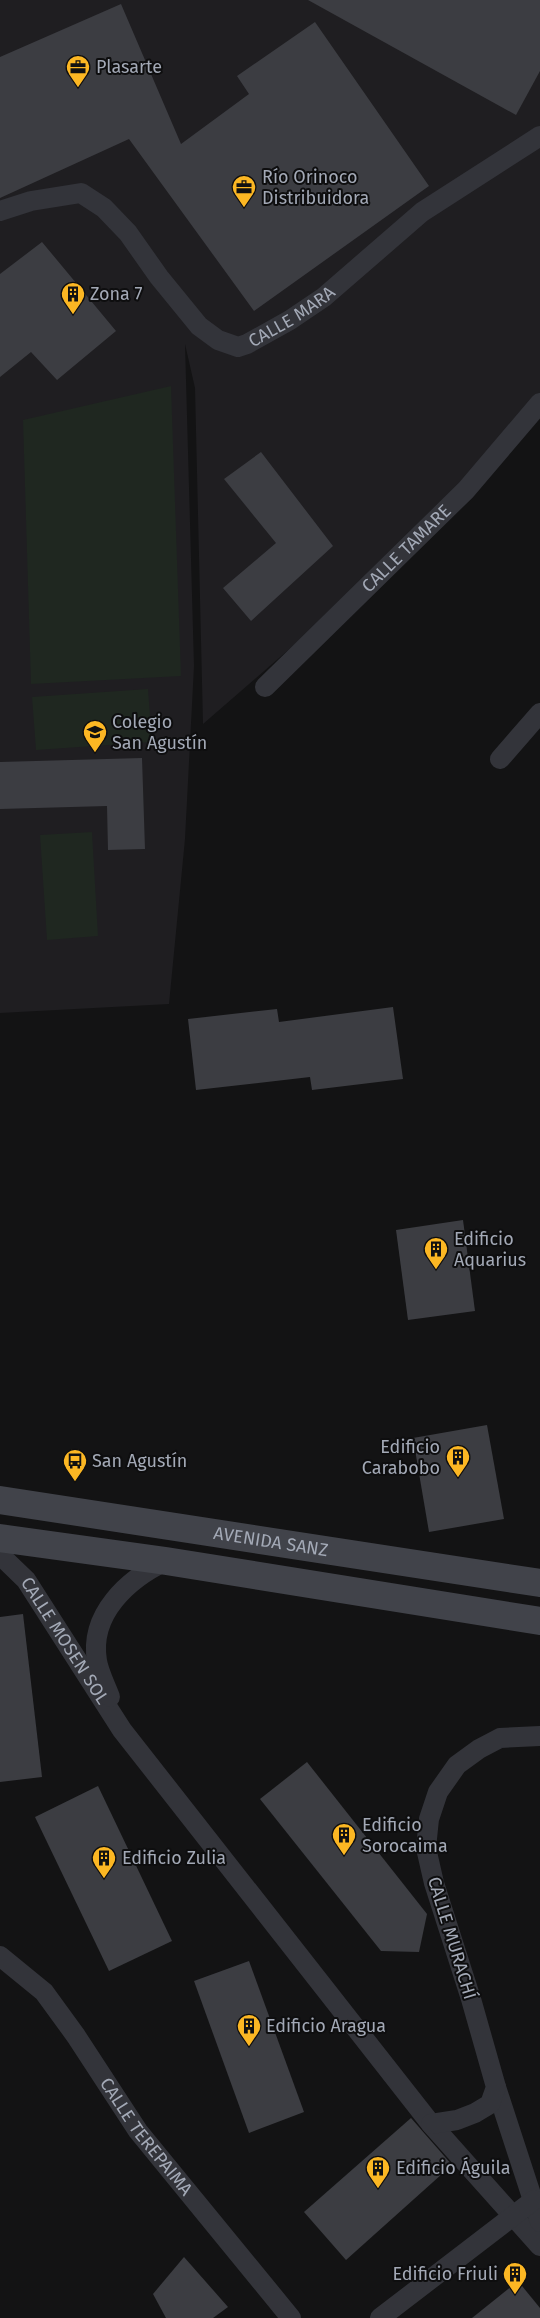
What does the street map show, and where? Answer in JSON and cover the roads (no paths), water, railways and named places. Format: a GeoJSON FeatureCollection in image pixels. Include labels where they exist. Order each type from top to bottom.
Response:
{"type":"FeatureCollection","features":[{"type":"Feature","properties":{"kind":"street","name":"CALLE MARA"},"geometry":{"type":"LineString","coordinates":[[0,211],[31,201],[81,193],[104,208],[128,233],[159,277],[199,326],[218,340],[238,347],[282,325],[317,301],[422,212],[540,136]]}},
{"type":"Feature","properties":{"kind":"street","name":"CALLE TAMARE"},"geometry":{"type":"LineString","coordinates":[[265,687],[466,490],[540,403]]}},
{"type":"Feature","properties":{"kind":"street"},"geometry":{"type":"LineString","coordinates":[[500,759],[540,713]]}},
{"type":"Feature","properties":{"kind":"street","name":"AVENIDA SANZ"},"geometry":{"type":"LineString","coordinates":[[0,1500],[540,1583]]}},
{"type":"Feature","properties":{"kind":"street","name":"AVENIDA SANZ"},"geometry":{"type":"LineString","coordinates":[[0,1538],[166,1561],[540,1621]]}},
{"type":"Feature","properties":{"kind":"street","name":"CALLE MOSEN SOL"},"geometry":{"type":"LineString","coordinates":[[0,1555],[26,1580],[122,1730],[431,2124],[540,2246]]}},
{"type":"Feature","properties":{"kind":"street","name":"CALLE MOSEN SOL"},"geometry":{"type":"LineString","coordinates":[[122,1730],[97,1661],[100,1626],[117,1596],[130,1583],[144,1572],[166,1561]]}},
{"type":"Feature","properties":{"kind":"street","name":"CALLE MURACHÍ"},"geometry":{"type":"LineString","coordinates":[[540,1736],[500,1738],[457,1765],[438,1792],[429,1819],[426,1848],[434,1883],[471,1999],[496,2087],[540,2222]]}},
{"type":"Feature","properties":{"kind":"street","name":"CALLE TEREPAIMA"},"geometry":{"type":"LineString","coordinates":[[0,1956],[44,1992],[76,2036],[138,2131],[291,2318]]}},
{"type":"Feature","properties":{"kind":"street"},"geometry":{"type":"LineString","coordinates":[[431,2124],[457,2120],[475,2113],[490,2104],[496,2087]]}},
{"type":"Feature","properties":{"kind":"street"},"geometry":{"type":"LineString","coordinates":[[380,2318],[534,2200]]}},
{"type":"Feature","properties":{"kind":"place","name":"Plasarte"},"geometry":{"type":"Point","coordinates":[78,88]}},
{"type":"Feature","properties":{"kind":"place","name":"Río Orinoco Distribuidora"},"geometry":{"type":"Point","coordinates":[244,208]}},
{"type":"Feature","properties":{"kind":"place","name":"Zona 7"},"geometry":{"type":"Point","coordinates":[73,315]}},
{"type":"Feature","properties":{"kind":"place","name":"Colegio San Agustín"},"geometry":{"type":"Point","coordinates":[95,753]}},
{"type":"Feature","properties":{"kind":"place","name":"Edificio Aquarius"},"geometry":{"type":"Point","coordinates":[436,1270]}},
{"type":"Feature","properties":{"kind":"place","name":"Edificio Carabobo"},"geometry":{"type":"Point","coordinates":[458,1478]}},
{"type":"Feature","properties":{"kind":"place","name":"San Agustín"},"geometry":{"type":"Point","coordinates":[75,1482]}},
{"type":"Feature","properties":{"kind":"place","name":"Edificio Sorocaima"},"geometry":{"type":"Point","coordinates":[344,1856]}},
{"type":"Feature","properties":{"kind":"place","name":"Edificio Zulia"},"geometry":{"type":"Point","coordinates":[104,1879]}},
{"type":"Feature","properties":{"kind":"place","name":"Edificio Aragua"},"geometry":{"type":"Point","coordinates":[249,2047]}},
{"type":"Feature","properties":{"kind":"place","name":"Edificio Águila"},"geometry":{"type":"Point","coordinates":[378,2189]}},
{"type":"Feature","properties":{"kind":"place","name":"Edificio Friuli"},"geometry":{"type":"Point","coordinates":[515,2295]}}]}
